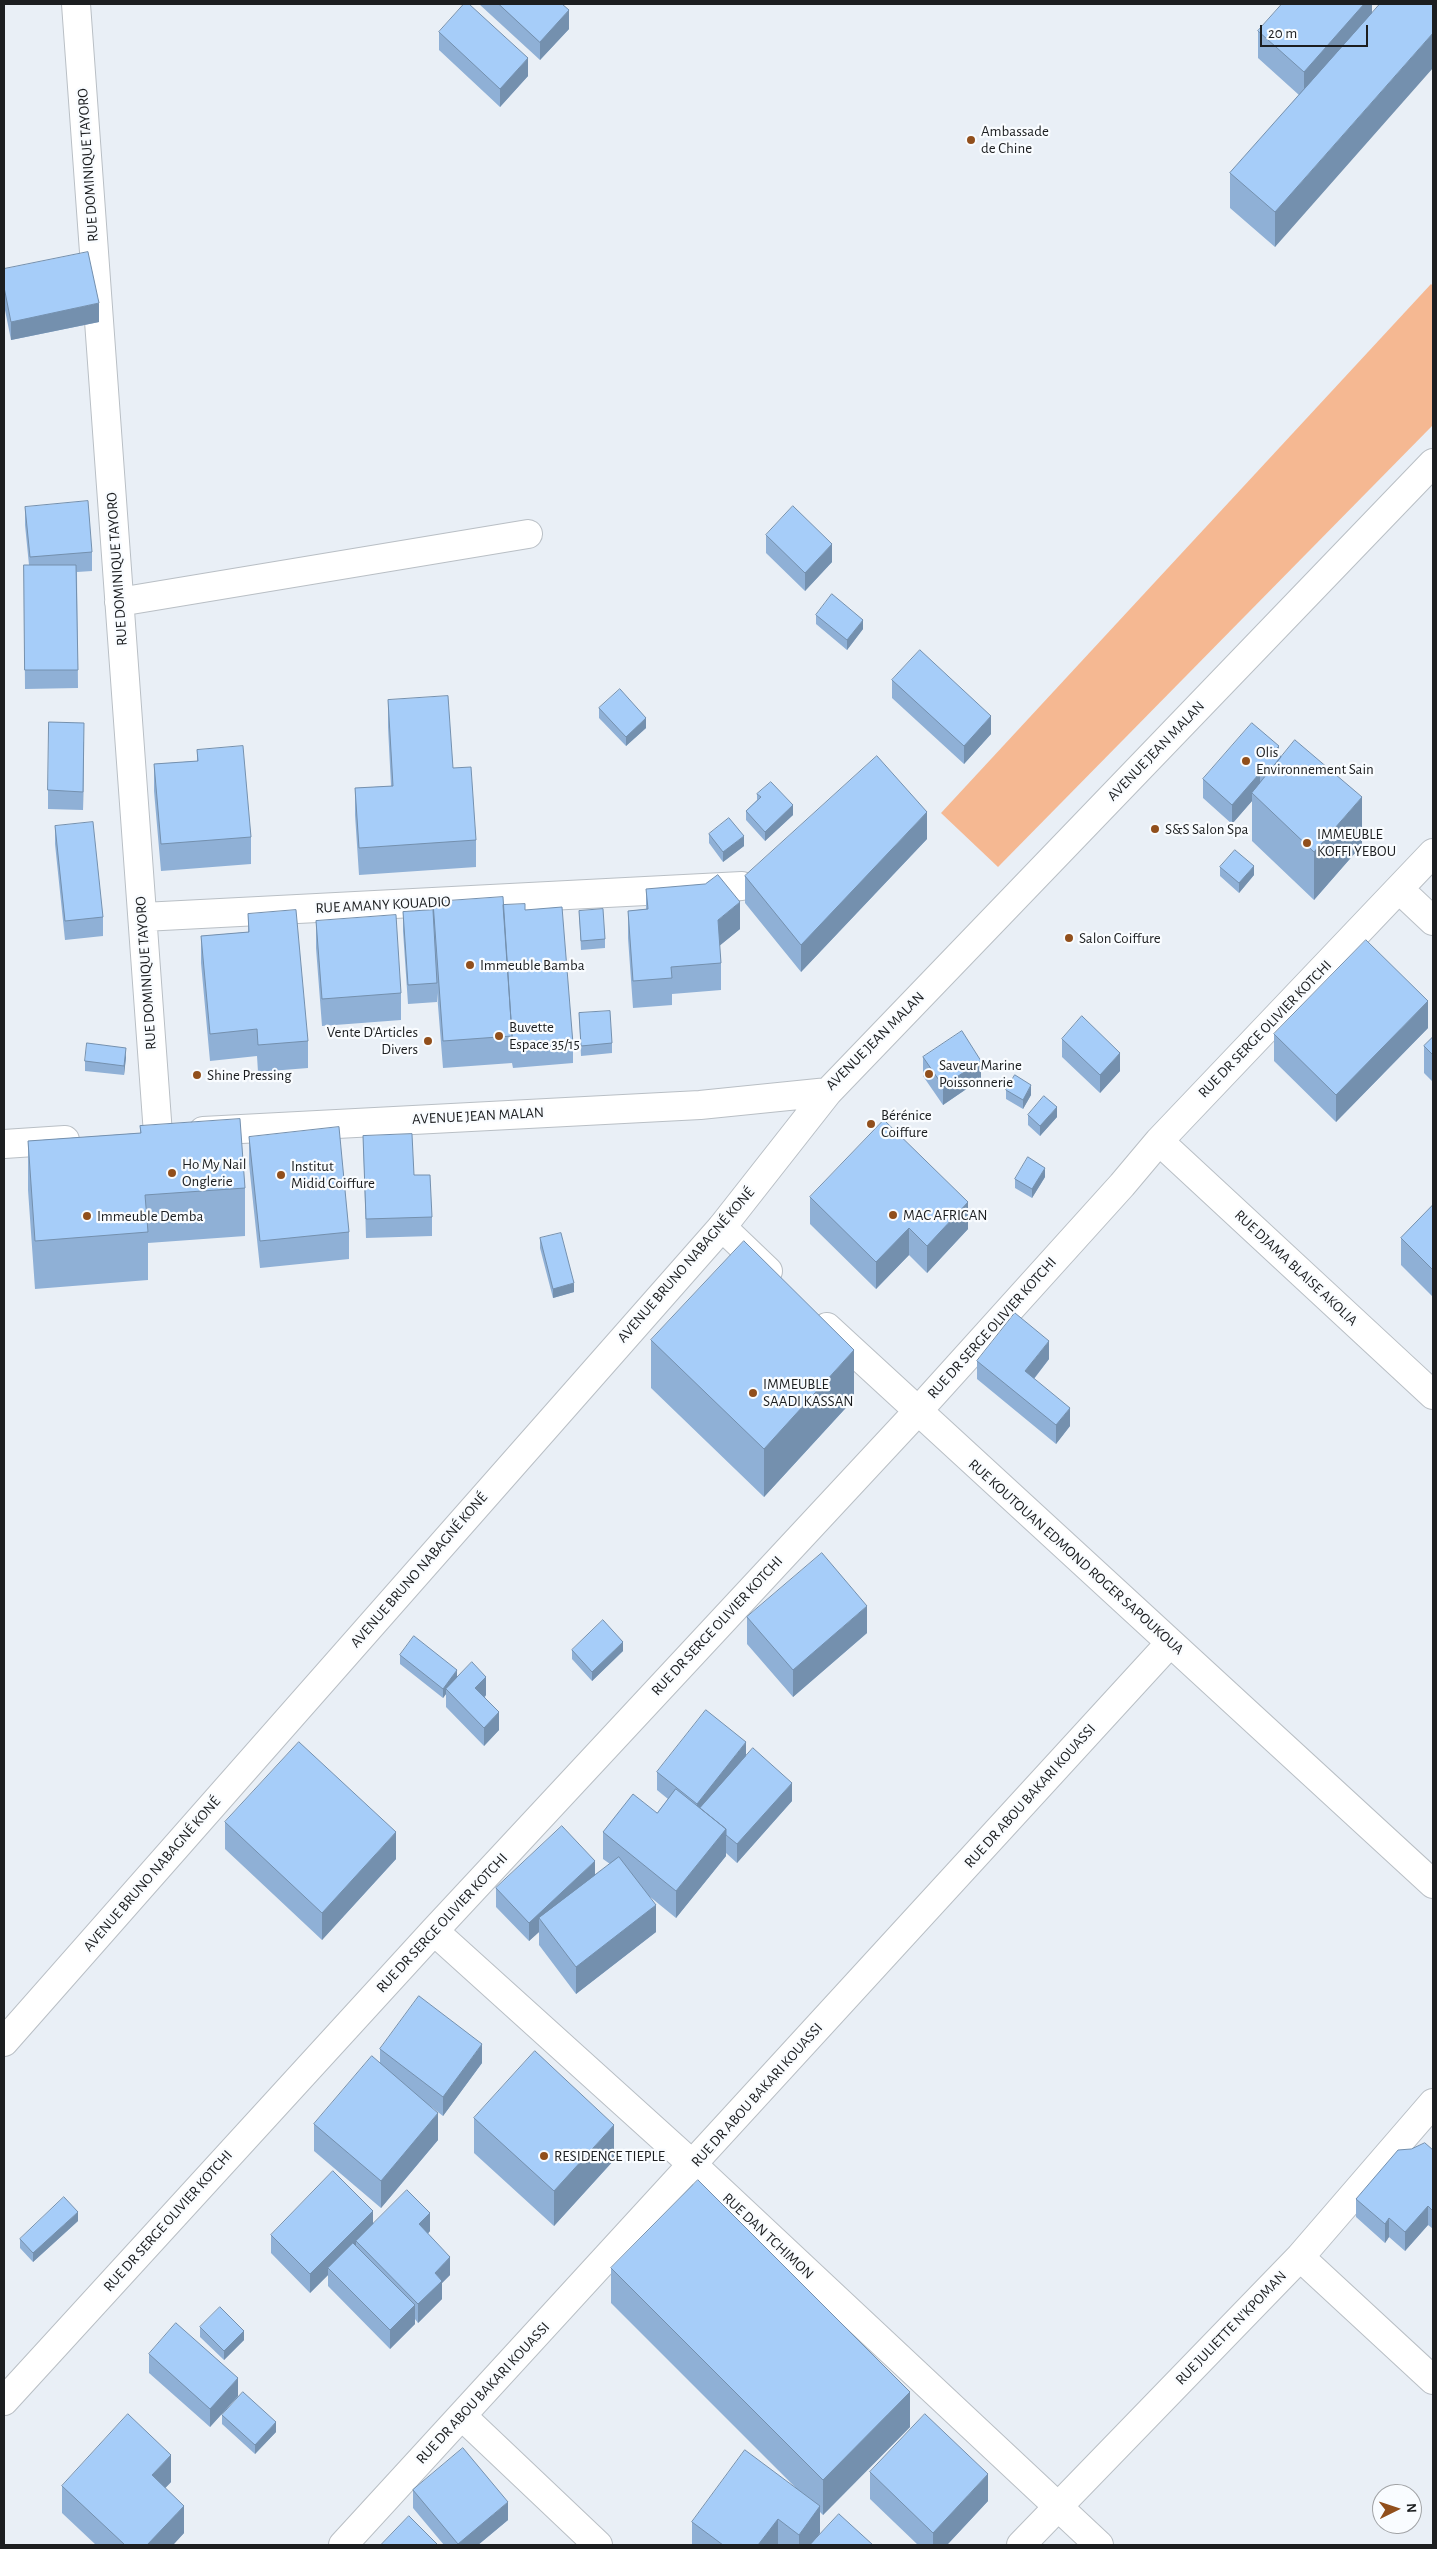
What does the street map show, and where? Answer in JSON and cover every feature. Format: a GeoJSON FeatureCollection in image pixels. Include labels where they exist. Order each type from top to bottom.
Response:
{"type":"FeatureCollection","features":[{"type":"Feature","properties":{"kind":"street","name":"RUE DOMINIQUE TAYORO"},"geometry":{"type":"LineString","coordinates":[[76,4],[158,1134]]}},
{"type":"Feature","properties":{"kind":"street","name":"AVENUE JEAN MALAN"},"geometry":{"type":"LineString","coordinates":[[129,1136],[700,1105],[828,1092],[1433,463]]}},
{"type":"Feature","properties":{"kind":"street"},"geometry":{"type":"LineString","coordinates":[[119,602],[528,534]]}},
{"type":"Feature","properties":{"kind":"street","name":"RUE DR SERGE OLIVIER KOTCHI"},"geometry":{"type":"LineString","coordinates":[[4,2401],[434,1931],[917,1412],[1122,1186],[1159,1140],[1433,853]]}},
{"type":"Feature","properties":{"kind":"street","name":"RUE AMANY KOUADIO"},"geometry":{"type":"LineString","coordinates":[[143,917],[742,886]]}},
{"type":"Feature","properties":{"kind":"street"},"geometry":{"type":"LineString","coordinates":[[1399,889],[1433,921]]}},
{"type":"Feature","properties":{"kind":"street","name":"AVENUE BRUNO NABAGNÉ KONÉ"},"geometry":{"type":"LineString","coordinates":[[4,2042],[722,1227],[828,1092]]}},
{"type":"Feature","properties":{"kind":"street"},"geometry":{"type":"LineString","coordinates":[[4,1144],[90,1138]]}},
{"type":"Feature","properties":{"kind":"street","name":"RUE DJAMA BLAISE AKOLIA"},"geometry":{"type":"LineString","coordinates":[[1159,1140],[1433,1395]]}},
{"type":"Feature","properties":{"kind":"street"},"geometry":{"type":"LineString","coordinates":[[722,1227],[787,1289]]}},
{"type":"Feature","properties":{"kind":"street","name":"RUE KOUTOUAN EDMOND ROGER SAPOUKOUA"},"geometry":{"type":"LineString","coordinates":[[808,1309],[917,1412],[1433,1884]]}},
{"type":"Feature","properties":{"kind":"street","name":"RUE DR ABOU BAKARI KOUASSI"},"geometry":{"type":"LineString","coordinates":[[343,2545],[1170,1644]]}},
{"type":"Feature","properties":{"kind":"street","name":"RUE DAN TCHIMON"},"geometry":{"type":"LineString","coordinates":[[434,1931],[692,2165],[1099,2545]]}},
{"type":"Feature","properties":{"kind":"street","name":"RUE JULIETTE N'KPOMAN"},"geometry":{"type":"LineString","coordinates":[[1021,2545],[1056,2506],[1300,2257],[1433,2103]]}},
{"type":"Feature","properties":{"kind":"street"},"geometry":{"type":"LineString","coordinates":[[1300,2257],[1433,2380]]}},
{"type":"Feature","properties":{"kind":"street"},"geometry":{"type":"LineString","coordinates":[[462,2416],[598,2545]]}},
{"type":"Feature","properties":{"kind":"shaded area"},"geometry":{"type":"Polygon","coordinates":[[[1431,284],[1433,286],[1433,425],[998,867],[941,813],[1431,284]]]}},
{"type":"Feature","properties":{"kind":"building"},"geometry":{"type":"Polygon","coordinates":[[[464,4],[469,4],[528,58],[500,89],[439,32],[464,4]]]}},
{"type":"Feature","properties":{"kind":"building"},"geometry":{"type":"Polygon","coordinates":[[[499,4],[562,4],[569,10],[540,42],[499,4]]]}},
{"type":"Feature","properties":{"kind":"building"},"geometry":{"type":"Polygon","coordinates":[[[1282,4],[1364,4],[1304,72],[1258,31],[1282,4]]]}},
{"type":"Feature","properties":{"kind":"building"},"geometry":{"type":"Polygon","coordinates":[[[1380,4],[1433,4],[1433,33],[1275,212],[1230,173],[1380,4]]]}},
{"type":"Feature","properties":{"kind":"building"},"geometry":{"type":"Polygon","coordinates":[[[88,252],[99,303],[11,322],[4,287],[4,269],[88,252]]]}},
{"type":"Feature","properties":{"kind":"building"},"geometry":{"type":"Polygon","coordinates":[[[88,501],[92,552],[30,557],[25,507],[88,501]]]}},
{"type":"Feature","properties":{"kind":"building"},"geometry":{"type":"Polygon","coordinates":[[[793,506],[832,544],[805,573],[766,535],[793,506]]]}},
{"type":"Feature","properties":{"kind":"building"},"geometry":{"type":"Polygon","coordinates":[[[24,565],[76,565],[78,670],[25,670],[24,565]]]}},
{"type":"Feature","properties":{"kind":"building"},"geometry":{"type":"Polygon","coordinates":[[[832,594],[863,620],[847,640],[816,615],[832,594]]]}},
{"type":"Feature","properties":{"kind":"building"},"geometry":{"type":"Polygon","coordinates":[[[920,650],[991,716],[964,746],[892,680],[920,650]]]}},
{"type":"Feature","properties":{"kind":"building"},"geometry":{"type":"Polygon","coordinates":[[[620,689],[646,718],[626,737],[599,708],[620,689]]]}},
{"type":"Feature","properties":{"kind":"building"},"geometry":{"type":"Polygon","coordinates":[[[448,696],[453,768],[471,767],[476,840],[359,848],[355,788],[393,786],[388,700],[448,696]]]}},
{"type":"Feature","properties":{"kind":"building"},"geometry":{"type":"Polygon","coordinates":[[[49,722],[84,723],[83,792],[48,790],[49,722]]]}},
{"type":"Feature","properties":{"kind":"building"},"geometry":{"type":"Polygon","coordinates":[[[1252,723],[1279,746],[1274,751],[1281,757],[1268,773],[1260,766],[1256,771],[1259,774],[1232,805],[1203,779],[1252,723]]]}},
{"type":"Feature","properties":{"kind":"building"},"geometry":{"type":"Polygon","coordinates":[[[1295,740],[1362,797],[1314,852],[1252,793],[1295,740]]]}},
{"type":"Feature","properties":{"kind":"building"},"geometry":{"type":"Polygon","coordinates":[[[243,746],[251,837],[161,844],[154,764],[198,761],[197,750],[243,746]]]}},
{"type":"Feature","properties":{"kind":"building"},"geometry":{"type":"Polygon","coordinates":[[[877,756],[927,812],[801,945],[745,876],[877,756]]]}},
{"type":"Feature","properties":{"kind":"building"},"geometry":{"type":"Polygon","coordinates":[[[771,782],[793,805],[765,832],[746,811],[761,797],[757,794],[771,782]]]}},
{"type":"Feature","properties":{"kind":"building"},"geometry":{"type":"Polygon","coordinates":[[[729,818],[744,836],[723,852],[709,834],[729,818]]]}},
{"type":"Feature","properties":{"kind":"building"},"geometry":{"type":"Polygon","coordinates":[[[93,822],[103,917],[65,921],[55,826],[93,822]]]}},
{"type":"Feature","properties":{"kind":"building"},"geometry":{"type":"Polygon","coordinates":[[[1235,850],[1254,866],[1239,883],[1220,867],[1235,850]]]}},
{"type":"Feature","properties":{"kind":"building"},"geometry":{"type":"Polygon","coordinates":[[[718,875],[740,902],[718,920],[721,963],[671,967],[672,978],[633,981],[628,911],[648,909],[646,889],[705,884],[718,875]]]}},
{"type":"Feature","properties":{"kind":"building","name":"Immeuble Bamba"},"geometry":{"type":"Polygon","coordinates":[[[503,897],[512,1036],[443,1041],[433,902],[503,897]]]}},
{"type":"Feature","properties":{"kind":"building"},"geometry":{"type":"Polygon","coordinates":[[[525,904],[525,910],[562,907],[573,1044],[513,1049],[503,905],[525,904]]]}},
{"type":"Feature","properties":{"kind":"building"},"geometry":{"type":"Polygon","coordinates":[[[603,909],[605,939],[581,941],[579,911],[603,909]]]}},
{"type":"Feature","properties":{"kind":"building"},"geometry":{"type":"Polygon","coordinates":[[[296,910],[308,1041],[258,1045],[257,1029],[210,1034],[201,936],[249,932],[248,914],[296,910]]]}},
{"type":"Feature","properties":{"kind":"building"},"geometry":{"type":"Polygon","coordinates":[[[433,910],[437,983],[408,985],[403,912],[433,910]]]}},
{"type":"Feature","properties":{"kind":"building"},"geometry":{"type":"Polygon","coordinates":[[[396,915],[401,993],[322,999],[316,921],[396,915]]]}},
{"type":"Feature","properties":{"kind":"building"},"geometry":{"type":"Polygon","coordinates":[[[1366,940],[1428,1001],[1336,1095],[1274,1034],[1366,940]]]}},
{"type":"Feature","properties":{"kind":"building"},"geometry":{"type":"Polygon","coordinates":[[[610,1011],[612,1043],[581,1046],[579,1013],[610,1011]]]}},
{"type":"Feature","properties":{"kind":"building"},"geometry":{"type":"Polygon","coordinates":[[[1082,1016],[1120,1053],[1100,1075],[1062,1039],[1082,1016]]]}},
{"type":"Feature","properties":{"kind":"building"},"geometry":{"type":"Polygon","coordinates":[[[962,1031],[981,1061],[943,1086],[923,1057],[962,1031]]]}},
{"type":"Feature","properties":{"kind":"building"},"geometry":{"type":"Polygon","coordinates":[[[1433,1037],[1433,1055],[1424,1046],[1433,1037]]]}},
{"type":"Feature","properties":{"kind":"building"},"geometry":{"type":"Polygon","coordinates":[[[87,1043],[126,1048],[124,1066],[85,1061],[87,1043]]]}},
{"type":"Feature","properties":{"kind":"building"},"geometry":{"type":"Polygon","coordinates":[[[1015,1075],[1031,1085],[1023,1100],[1006,1090],[1015,1075]]]}},
{"type":"Feature","properties":{"kind":"building"},"geometry":{"type":"Polygon","coordinates":[[[1044,1096],[1057,1107],[1040,1126],[1028,1115],[1044,1096]]]}},
{"type":"Feature","properties":{"kind":"building"},"geometry":{"type":"Polygon","coordinates":[[[240,1119],[245,1188],[145,1195],[148,1232],[35,1241],[28,1141],[141,1133],[140,1126],[240,1119]]]}},
{"type":"Feature","properties":{"kind":"building"},"geometry":{"type":"Polygon","coordinates":[[[884,1120],[968,1202],[927,1246],[909,1228],[876,1262],[810,1197],[884,1120]]]}},
{"type":"Feature","properties":{"kind":"building"},"geometry":{"type":"Polygon","coordinates":[[[339,1127],[349,1232],[260,1241],[249,1137],[339,1127]]]}},
{"type":"Feature","properties":{"kind":"building"},"geometry":{"type":"Polygon","coordinates":[[[412,1134],[414,1175],[430,1175],[432,1217],[366,1219],[363,1136],[412,1134]]]}},
{"type":"Feature","properties":{"kind":"building"},"geometry":{"type":"Polygon","coordinates":[[[1028,1157],[1045,1168],[1032,1189],[1015,1179],[1028,1157]]]}},
{"type":"Feature","properties":{"kind":"building"},"geometry":{"type":"Polygon","coordinates":[[[1433,1205],[1433,1270],[1401,1238],[1433,1205]]]}},
{"type":"Feature","properties":{"kind":"building"},"geometry":{"type":"Polygon","coordinates":[[[561,1233],[574,1283],[553,1289],[540,1238],[561,1233]]]}},
{"type":"Feature","properties":{"kind":"building"},"geometry":{"type":"Polygon","coordinates":[[[744,1241],[854,1350],[764,1449],[651,1340],[744,1241]]]}},
{"type":"Feature","properties":{"kind":"building"},"geometry":{"type":"Polygon","coordinates":[[[1015,1313],[1049,1341],[1025,1371],[1070,1408],[1056,1425],[977,1361],[1015,1313]]]}},
{"type":"Feature","properties":{"kind":"building"},"geometry":{"type":"Polygon","coordinates":[[[822,1553],[867,1606],[793,1670],[747,1617],[822,1553]]]}},
{"type":"Feature","properties":{"kind":"building"},"geometry":{"type":"Polygon","coordinates":[[[603,1620],[623,1642],[592,1672],[572,1650],[603,1620]]]}},
{"type":"Feature","properties":{"kind":"building"},"geometry":{"type":"Polygon","coordinates":[[[414,1636],[457,1670],[443,1689],[400,1655],[414,1636]]]}},
{"type":"Feature","properties":{"kind":"building"},"geometry":{"type":"Polygon","coordinates":[[[472,1662],[486,1677],[475,1688],[499,1712],[484,1728],[446,1689],[472,1662]]]}},
{"type":"Feature","properties":{"kind":"building"},"geometry":{"type":"Polygon","coordinates":[[[706,1710],[746,1742],[697,1804],[657,1772],[706,1710]]]}},
{"type":"Feature","properties":{"kind":"building"},"geometry":{"type":"Polygon","coordinates":[[[299,1742],[396,1832],[322,1913],[225,1822],[299,1742]]]}},
{"type":"Feature","properties":{"kind":"building"},"geometry":{"type":"Polygon","coordinates":[[[753,1748],[792,1783],[737,1844],[726,1835],[726,1829],[700,1808],[753,1748]]]}},
{"type":"Feature","properties":{"kind":"building"},"geometry":{"type":"Polygon","coordinates":[[[676,1789],[726,1829],[676,1891],[603,1832],[633,1794],[657,1813],[676,1789]]]}},
{"type":"Feature","properties":{"kind":"building"},"geometry":{"type":"Polygon","coordinates":[[[562,1826],[595,1861],[529,1923],[496,1888],[562,1826]]]}},
{"type":"Feature","properties":{"kind":"building"},"geometry":{"type":"Polygon","coordinates":[[[619,1857],[656,1905],[576,1967],[539,1918],[619,1857]]]}},
{"type":"Feature","properties":{"kind":"building"},"geometry":{"type":"Polygon","coordinates":[[[419,1996],[482,2044],[443,2097],[380,2049],[419,1996]]]}},
{"type":"Feature","properties":{"kind":"building"},"geometry":{"type":"Polygon","coordinates":[[[535,2051],[614,2125],[554,2191],[474,2118],[535,2051]]]}},
{"type":"Feature","properties":{"kind":"building"},"geometry":{"type":"Polygon","coordinates":[[[372,2056],[438,2113],[381,2181],[314,2124],[372,2056]]]}},
{"type":"Feature","properties":{"kind":"building"},"geometry":{"type":"Polygon","coordinates":[[[1425,2143],[1433,2150],[1433,2208],[1432,2210],[1428,2206],[1405,2232],[1389,2218],[1385,2224],[1356,2199],[1398,2150],[1411,2149],[1425,2143]]]}},
{"type":"Feature","properties":{"kind":"building"},"geometry":{"type":"Polygon","coordinates":[[[333,2171],[373,2211],[310,2274],[271,2235],[333,2171]]]}},
{"type":"Feature","properties":{"kind":"building"},"geometry":{"type":"Polygon","coordinates":[[[698,2180],[910,2392],[823,2480],[611,2268],[698,2180]]]}},
{"type":"Feature","properties":{"kind":"building"},"geometry":{"type":"Polygon","coordinates":[[[407,2190],[430,2213],[419,2224],[450,2257],[435,2273],[442,2281],[418,2304],[356,2241],[407,2190]]]}},
{"type":"Feature","properties":{"kind":"building"},"geometry":{"type":"Polygon","coordinates":[[[64,2197],[78,2212],[33,2253],[20,2239],[64,2197]]]}},
{"type":"Feature","properties":{"kind":"building"},"geometry":{"type":"Polygon","coordinates":[[[353,2243],[415,2305],[390,2330],[328,2268],[353,2243]]]}},
{"type":"Feature","properties":{"kind":"building"},"geometry":{"type":"Polygon","coordinates":[[[220,2307],[244,2331],[224,2351],[200,2327],[220,2307]]]}},
{"type":"Feature","properties":{"kind":"building"},"geometry":{"type":"Polygon","coordinates":[[[176,2323],[238,2378],[210,2409],[149,2354],[176,2323]]]}},
{"type":"Feature","properties":{"kind":"building"},"geometry":{"type":"Polygon","coordinates":[[[243,2392],[276,2422],[255,2445],[222,2415],[243,2392]]]}},
{"type":"Feature","properties":{"kind":"building"},"geometry":{"type":"Polygon","coordinates":[[[128,2414],[171,2455],[152,2475],[184,2506],[147,2545],[125,2545],[62,2486],[128,2414]]]}},
{"type":"Feature","properties":{"kind":"building"},"geometry":{"type":"Polygon","coordinates":[[[925,2414],[988,2474],[933,2533],[870,2472],[925,2414]]]}},
{"type":"Feature","properties":{"kind":"building"},"geometry":{"type":"Polygon","coordinates":[[[463,2448],[508,2502],[458,2544],[413,2490],[463,2448]]]}},
{"type":"Feature","properties":{"kind":"building"},"geometry":{"type":"Polygon","coordinates":[[[745,2450],[820,2506],[799,2535],[778,2519],[758,2545],[723,2545],[692,2522],[745,2450]]]}},
{"type":"Feature","properties":{"kind":"building"},"geometry":{"type":"Polygon","coordinates":[[[839,2514],[873,2545],[810,2545],[839,2514]]]}},
{"type":"Feature","properties":{"kind":"building"},"geometry":{"type":"Polygon","coordinates":[[[409,2516],[438,2545],[381,2545],[409,2516]]]}},
{"type":"Feature","properties":{"kind":"place","name":"Ambassade de Chine"},"geometry":{"type":"Point","coordinates":[971,140]}},
{"type":"Feature","properties":{"kind":"place","name":"Olis Environnement Sain"},"geometry":{"type":"Point","coordinates":[1246,761]}},
{"type":"Feature","properties":{"kind":"place","name":"S&S Salon Spa"},"geometry":{"type":"Point","coordinates":[1155,829]}},
{"type":"Feature","properties":{"kind":"place","name":"IMMEUBLE KOFFI YEBOU"},"geometry":{"type":"Point","coordinates":[1307,843]}},
{"type":"Feature","properties":{"kind":"place","name":"Salon Coiffure"},"geometry":{"type":"Point","coordinates":[1069,938]}},
{"type":"Feature","properties":{"kind":"place","name":"Immeuble Bamba"},"geometry":{"type":"Point","coordinates":[470,965]}},
{"type":"Feature","properties":{"kind":"place","name":"Buvette Espace 35/15"},"geometry":{"type":"Point","coordinates":[499,1036]}},
{"type":"Feature","properties":{"kind":"place","name":"Vente D'Articles Divers"},"geometry":{"type":"Point","coordinates":[428,1041]}},
{"type":"Feature","properties":{"kind":"place","name":"Saveur Marine Poissonnerie"},"geometry":{"type":"Point","coordinates":[929,1074]}},
{"type":"Feature","properties":{"kind":"place","name":"Shine Pressing"},"geometry":{"type":"Point","coordinates":[197,1075]}},
{"type":"Feature","properties":{"kind":"place","name":"Bérénice Coiffure"},"geometry":{"type":"Point","coordinates":[871,1124]}},
{"type":"Feature","properties":{"kind":"place","name":"Ho My Nail Onglerie"},"geometry":{"type":"Point","coordinates":[172,1173]}},
{"type":"Feature","properties":{"kind":"place","name":"Institut Midid Coiffure"},"geometry":{"type":"Point","coordinates":[281,1175]}},
{"type":"Feature","properties":{"kind":"place","name":"MAC AFRICAN"},"geometry":{"type":"Point","coordinates":[893,1215]}},
{"type":"Feature","properties":{"kind":"place","name":"Immeuble Demba"},"geometry":{"type":"Point","coordinates":[87,1216]}},
{"type":"Feature","properties":{"kind":"place","name":"IMMEUBLE SAADI KASSAN"},"geometry":{"type":"Point","coordinates":[753,1393]}},
{"type":"Feature","properties":{"kind":"place","name":"RESIDENCE TIEPLE"},"geometry":{"type":"Point","coordinates":[544,2156]}}]}
